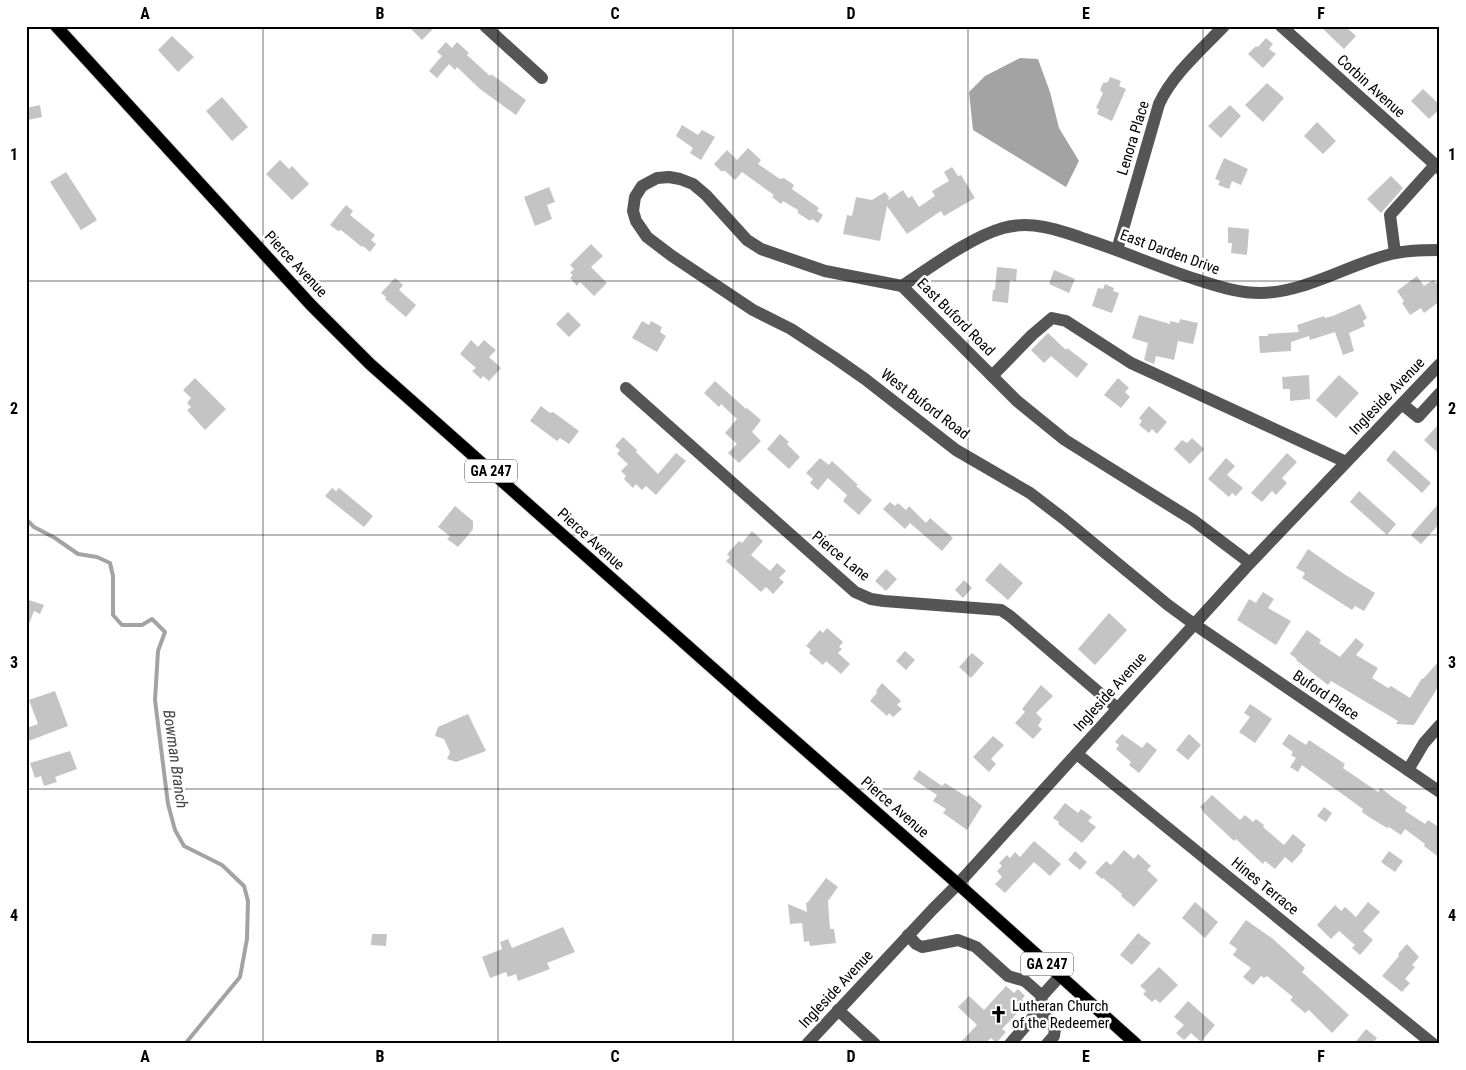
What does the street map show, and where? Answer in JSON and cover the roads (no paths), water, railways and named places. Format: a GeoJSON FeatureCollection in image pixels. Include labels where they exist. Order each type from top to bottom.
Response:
{"type":"FeatureCollection","features":[{"type":"Feature","properties":{"kind":"main road","name":"Pierce Avenue"},"geometry":{"type":"LineString","coordinates":[[56,26],[311,305],[370,364],[1136,1044]]}},
{"type":"Feature","properties":{"kind":"street"},"geometry":{"type":"LineString","coordinates":[[485,26],[542,78]]}},
{"type":"Feature","properties":{"kind":"street","name":"Lenora Place"},"geometry":{"type":"LineString","coordinates":[[1117,250],[1162,96],[1179,74],[1224,26]]}},
{"type":"Feature","properties":{"kind":"street","name":"Corbin Avenue"},"geometry":{"type":"LineString","coordinates":[[1281,26],[1437,163]]}},
{"type":"Feature","properties":{"kind":"street"},"geometry":{"type":"LineString","coordinates":[[1395,253],[1390,216],[1437,163]]}},
{"type":"Feature","properties":{"kind":"street","name":"East Buford Road"},"geometry":{"type":"LineString","coordinates":[[634,216],[635,197],[642,186],[657,178],[669,177],[680,179],[693,184],[706,195],[747,240],[761,249],[825,271],[902,286],[1017,401],[1066,440],[1192,520],[1250,563]]}},
{"type":"Feature","properties":{"kind":"street","name":"West Buford Road"},"geometry":{"type":"LineString","coordinates":[[634,216],[647,237],[672,256],[753,310],[798,334],[865,379],[956,450],[1030,493],[1194,624]]}},
{"type":"Feature","properties":{"kind":"street","name":"East Darden Drive"},"geometry":{"type":"LineString","coordinates":[[902,286],[974,240],[1004,228],[1024,225],[1048,227],[1226,289],[1256,293],[1282,292],[1395,253],[1440,250]]}},
{"type":"Feature","properties":{"kind":"street"},"geometry":{"type":"LineString","coordinates":[[992,376],[1032,335],[1052,318],[1066,321],[1131,364],[1346,462]]}},
{"type":"Feature","properties":{"kind":"street","name":"Ingleside Avenue"},"geometry":{"type":"LineString","coordinates":[[807,1044],[958,884],[1250,563],[1402,404],[1438,370]]}},
{"type":"Feature","properties":{"kind":"street","name":"Pierce Lane"},"geometry":{"type":"LineString","coordinates":[[626,388],[855,592],[871,599],[884,601],[1001,610],[1118,708]]}},
{"type":"Feature","properties":{"kind":"street"},"geometry":{"type":"LineString","coordinates":[[1402,404],[1418,418],[1440,393]]}},
{"type":"Feature","properties":{"kind":"street","name":"Buford Place"},"geometry":{"type":"LineString","coordinates":[[1194,624],[1440,792]]}},
{"type":"Feature","properties":{"kind":"street"},"geometry":{"type":"LineString","coordinates":[[1408,770],[1424,743],[1440,725]]}},
{"type":"Feature","properties":{"kind":"street","name":"Hines Terrace"},"geometry":{"type":"LineString","coordinates":[[1077,754],[1433,1044]]}},
{"type":"Feature","properties":{"kind":"street"},"geometry":{"type":"LineString","coordinates":[[908,935],[916,944],[922,947],[958,940],[976,947],[1008,976],[1025,981],[1042,996]]}},
{"type":"Feature","properties":{"kind":"street"},"geometry":{"type":"LineString","coordinates":[[1010,1044],[1040,1010],[1042,996],[1060,976]]}},
{"type":"Feature","properties":{"kind":"street"},"geometry":{"type":"LineString","coordinates":[[838,1010],[875,1044]]}},
{"type":"Feature","properties":{"kind":"street"},"geometry":{"type":"LineString","coordinates":[[1040,1010],[1055,1030],[1054,1036],[1047,1044]]}},
{"type":"Feature","properties":{"kind":"waterway","name":"Bowman Branch"},"geometry":{"type":"LineString","coordinates":[[26,519],[34,527],[55,538],[78,554],[97,557],[110,563],[113,576],[113,615],[122,625],[142,625],[152,619],[165,632],[158,651],[155,700],[168,804],[175,830],[184,846],[222,865],[244,886],[248,901],[247,939],[240,977],[185,1044]]}},
{"type":"Feature","properties":{"kind":"place","name":"Lutheran Church of the Redeemer"},"geometry":{"type":"Point","coordinates":[998,1015]}}]}
